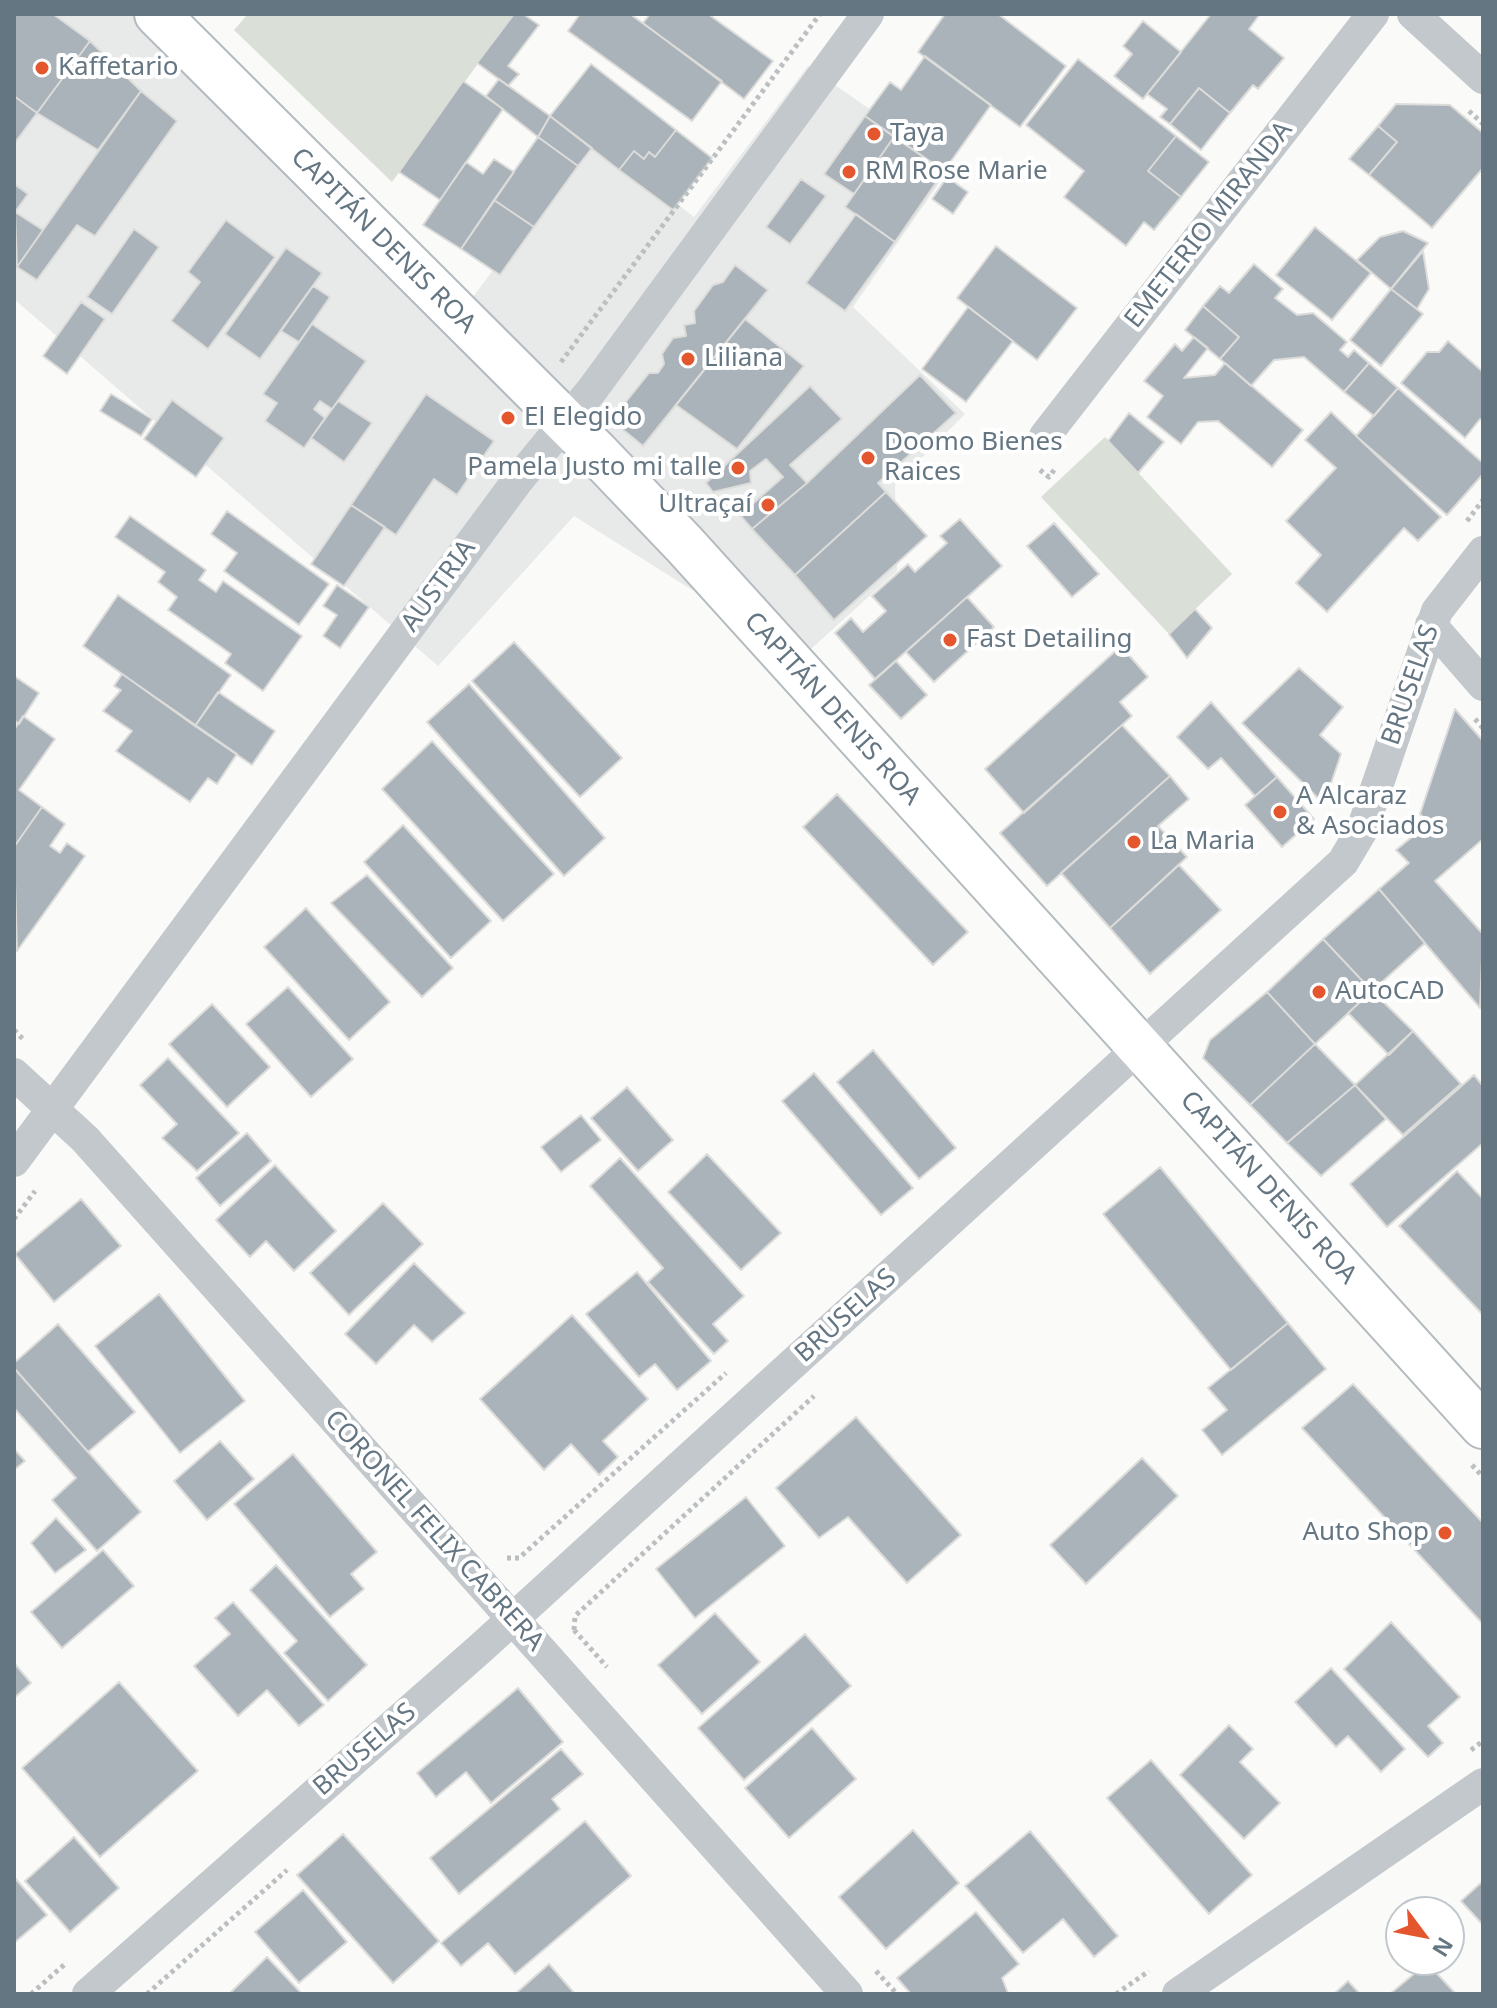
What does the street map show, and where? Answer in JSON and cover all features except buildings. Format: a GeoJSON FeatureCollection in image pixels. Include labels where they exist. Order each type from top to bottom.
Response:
{"type":"FeatureCollection","features":[{"type":"Feature","properties":{"kind":"main road","name":"CAPITÁN DENIS ROA"},"geometry":{"type":"LineString","coordinates":[[157,14],[684,544],[1483,1426]]}},
{"type":"Feature","properties":{"kind":"street","name":"AUSTRIA"},"geometry":{"type":"LineString","coordinates":[[14,1161],[518,480],[566,423],[868,14]]}},
{"type":"Feature","properties":{"kind":"street","name":"EMETERIO MIRANDA"},"geometry":{"type":"LineString","coordinates":[[1045,436],[1373,14]]}},
{"type":"Feature","properties":{"kind":"street"},"geometry":{"type":"LineString","coordinates":[[1413,14],[1483,78]]}},
{"type":"Feature","properties":{"kind":"street","name":"BRUSELAS"},"geometry":{"type":"LineString","coordinates":[[88,1994],[512,1618],[1343,862],[1362,830],[1437,611],[1483,552]]}},
{"type":"Feature","properties":{"kind":"street"},"geometry":{"type":"LineString","coordinates":[[1431,625],[1483,685]]}},
{"type":"Feature","properties":{"kind":"street","name":"CORONEL FELIX CABRERA"},"geometry":{"type":"LineString","coordinates":[[14,1074],[85,1139],[847,1994]]}},
{"type":"Feature","properties":{"kind":"street"},"geometry":{"type":"LineString","coordinates":[[1178,1994],[1483,1784]]}},
{"type":"Feature","properties":{"kind":"path"},"geometry":{"type":"LineString","coordinates":[[555,363],[565,362],[820,14]]}},
{"type":"Feature","properties":{"kind":"path"},"geometry":{"type":"LineString","coordinates":[[1464,525],[1483,500]]}},
{"type":"Feature","properties":{"kind":"path"},"geometry":{"type":"LineString","coordinates":[[14,1030],[30,1046]]}},
{"type":"Feature","properties":{"kind":"shaded area"},"geometry":{"type":"Polygon","coordinates":[[[14,14],[172,14],[467,305],[592,137],[694,217],[808,66],[951,166],[853,307],[965,414],[895,485],[897,571],[801,658],[574,516],[438,666],[14,299],[14,14]]]}},
{"type":"Feature","properties":{"kind":"shaded area"},"geometry":{"type":"Polygon","coordinates":[[[248,14],[514,14],[392,182],[234,30],[248,14]]]}},
{"type":"Feature","properties":{"kind":"shaded area"},"geometry":{"type":"Polygon","coordinates":[[[1105,437],[1232,574],[1169,634],[1041,497],[1105,437]]]}},
{"type":"Feature","properties":{"kind":"place","name":"Kaffetario"},"geometry":{"type":"Point","coordinates":[42,68]}},
{"type":"Feature","properties":{"kind":"place","name":"Taya"},"geometry":{"type":"Point","coordinates":[874,134]}},
{"type":"Feature","properties":{"kind":"place","name":"RM Rose Marie"},"geometry":{"type":"Point","coordinates":[849,172]}},
{"type":"Feature","properties":{"kind":"place","name":"Liliana"},"geometry":{"type":"Point","coordinates":[688,359]}},
{"type":"Feature","properties":{"kind":"place","name":"El Elegido"},"geometry":{"type":"Point","coordinates":[508,418]}},
{"type":"Feature","properties":{"kind":"place","name":"Doomo Bienes Raices"},"geometry":{"type":"Point","coordinates":[868,458]}},
{"type":"Feature","properties":{"kind":"place","name":"Pamela Justo mi talle"},"geometry":{"type":"Point","coordinates":[738,468]}},
{"type":"Feature","properties":{"kind":"place","name":"Ultraçaí"},"geometry":{"type":"Point","coordinates":[768,505]}},
{"type":"Feature","properties":{"kind":"place","name":"Fast Detailing"},"geometry":{"type":"Point","coordinates":[950,640]}},
{"type":"Feature","properties":{"kind":"place","name":"A Alcaraz & Asociados"},"geometry":{"type":"Point","coordinates":[1280,812]}},
{"type":"Feature","properties":{"kind":"place","name":"La Maria"},"geometry":{"type":"Point","coordinates":[1134,842]}},
{"type":"Feature","properties":{"kind":"place","name":"AutoCAD"},"geometry":{"type":"Point","coordinates":[1319,992]}},
{"type":"Feature","properties":{"kind":"place","name":"Auto Shop"},"geometry":{"type":"Point","coordinates":[1445,1533]}}]}
